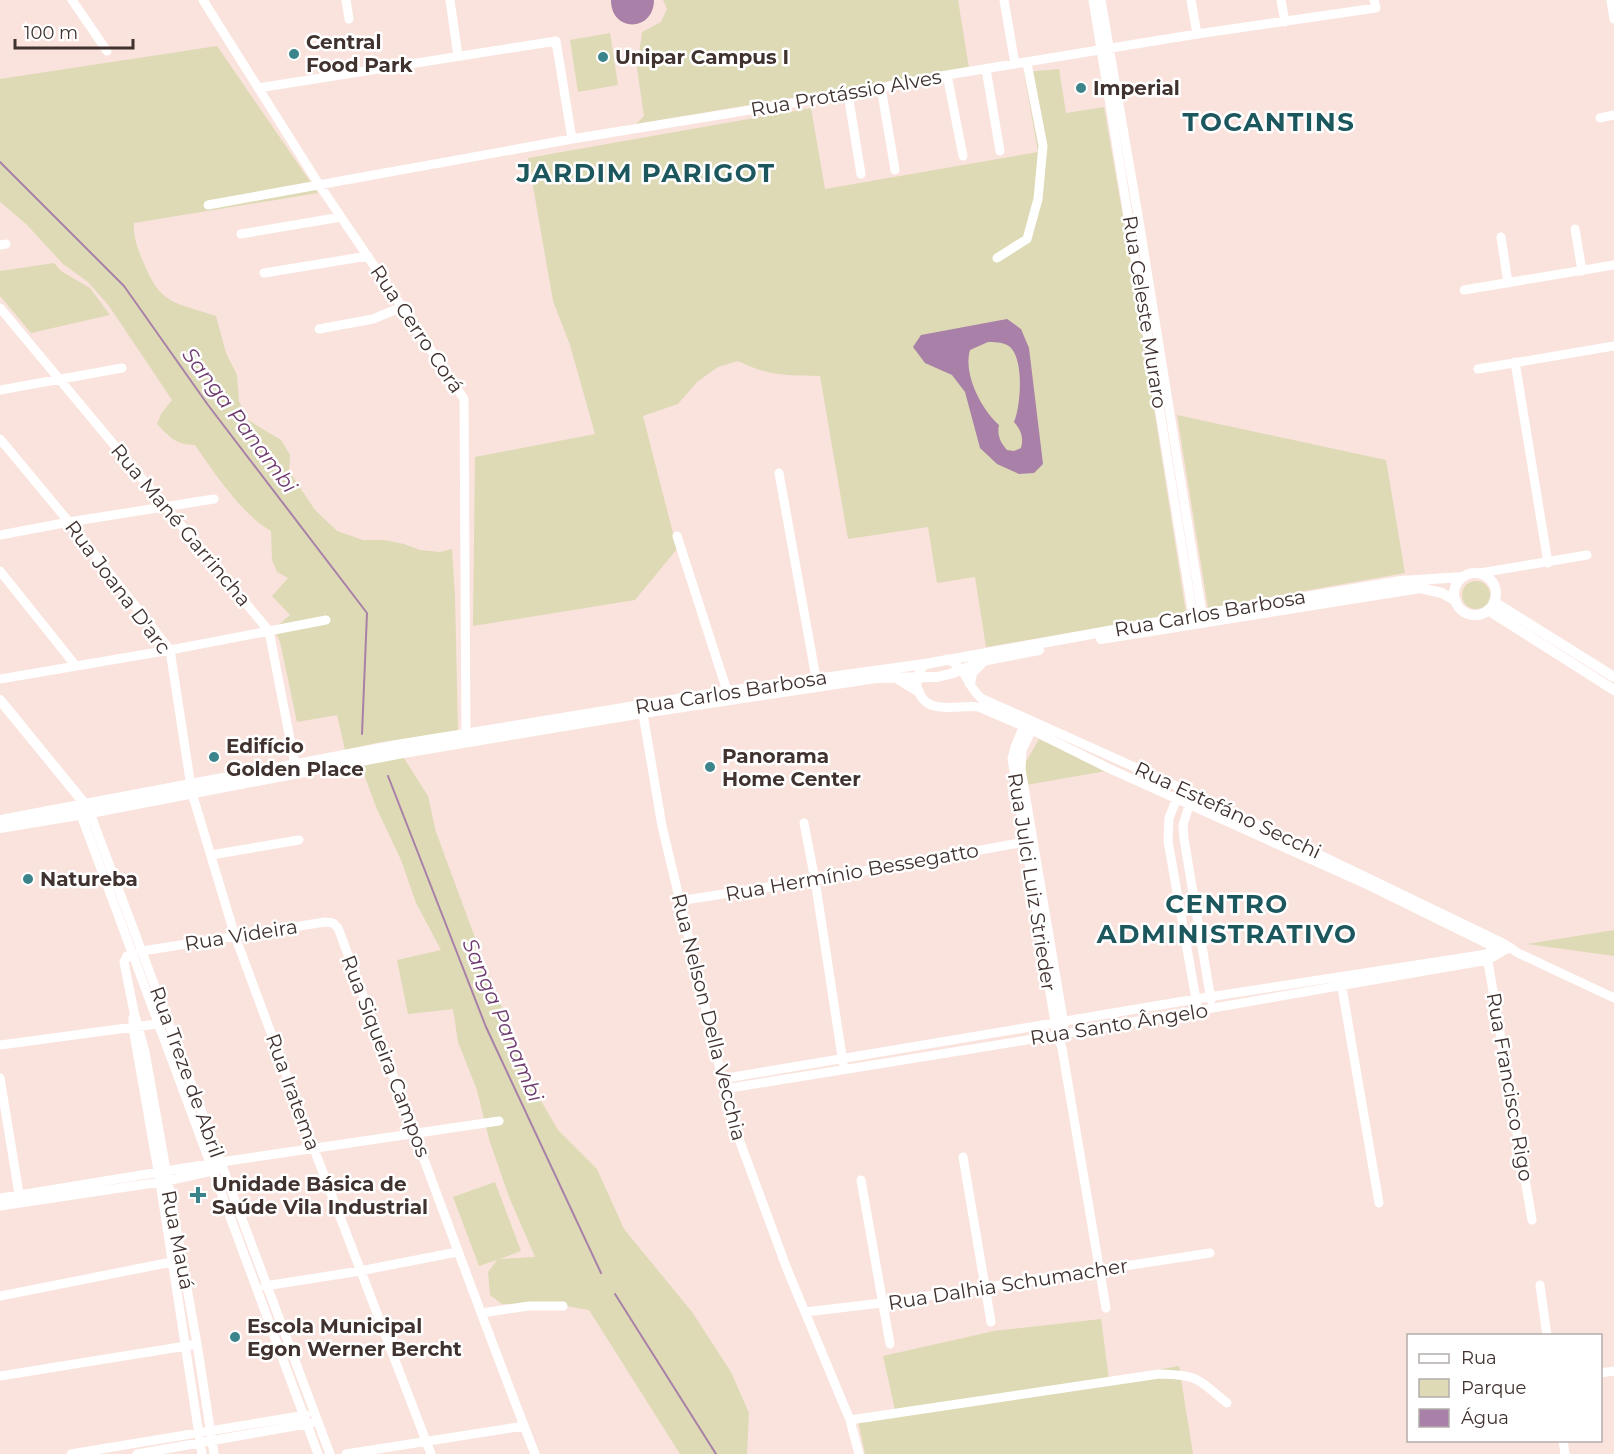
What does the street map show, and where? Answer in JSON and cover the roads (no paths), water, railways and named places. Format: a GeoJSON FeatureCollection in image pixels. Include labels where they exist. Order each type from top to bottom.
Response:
{"type":"FeatureCollection","features":[{"type":"Feature","properties":{"kind":"street"},"geometry":{"type":"LineString","coordinates":[[72,0],[107,51]]}},
{"type":"Feature","properties":{"kind":"street","name":"Rua Cerro Corá"},"geometry":{"type":"LineString","coordinates":[[203,0],[318,183],[464,399],[465,739]]}},
{"type":"Feature","properties":{"kind":"street"},"geometry":{"type":"LineString","coordinates":[[346,0],[349,19]]}},
{"type":"Feature","properties":{"kind":"street"},"geometry":{"type":"LineString","coordinates":[[450,0],[458,56]]}},
{"type":"Feature","properties":{"kind":"street"},"geometry":{"type":"LineString","coordinates":[[1005,0],[1015,64]]}},
{"type":"Feature","properties":{"kind":"street","name":"Rua Celeste Muraro"},"geometry":{"type":"LineString","coordinates":[[1093,0],[1139,221],[1198,619]]}},
{"type":"Feature","properties":{"kind":"street","name":"Rua Celeste Muraro"},"geometry":{"type":"LineString","coordinates":[[1101,0],[1105,51]]}},
{"type":"Feature","properties":{"kind":"street"},"geometry":{"type":"LineString","coordinates":[[1191,0],[1197,34]]}},
{"type":"Feature","properties":{"kind":"street"},"geometry":{"type":"LineString","coordinates":[[1281,0],[1285,22]]}},
{"type":"Feature","properties":{"kind":"street"},"geometry":{"type":"LineString","coordinates":[[1611,0],[1614,19]]}},
{"type":"Feature","properties":{"kind":"street","name":"Rua Protássio Alves"},"geometry":{"type":"LineString","coordinates":[[208,205],[572,138],[848,94],[947,75],[1105,51],[1197,34],[1285,22],[1375,4]]}},
{"type":"Feature","properties":{"kind":"street"},"geometry":{"type":"LineString","coordinates":[[258,88],[556,41],[572,138]]}},
{"type":"Feature","properties":{"kind":"street"},"geometry":{"type":"LineString","coordinates":[[997,258],[1027,239],[1038,199],[1043,146],[1027,63]]}},
{"type":"Feature","properties":{"kind":"street"},"geometry":{"type":"LineString","coordinates":[[986,69],[1000,151]]}},
{"type":"Feature","properties":{"kind":"street"},"geometry":{"type":"LineString","coordinates":[[947,75],[963,156]]}},
{"type":"Feature","properties":{"kind":"street"},"geometry":{"type":"LineString","coordinates":[[881,87],[895,170]]}},
{"type":"Feature","properties":{"kind":"street"},"geometry":{"type":"LineString","coordinates":[[848,94],[861,174]]}},
{"type":"Feature","properties":{"kind":"street"},"geometry":{"type":"LineString","coordinates":[[1600,117],[1614,116]]}},
{"type":"Feature","properties":{"kind":"street"},"geometry":{"type":"LineString","coordinates":[[241,234],[341,217]]}},
{"type":"Feature","properties":{"kind":"street"},"geometry":{"type":"LineString","coordinates":[[1575,229],[1582,271]]}},
{"type":"Feature","properties":{"kind":"street"},"geometry":{"type":"LineString","coordinates":[[1501,237],[1508,283]]}},
{"type":"Feature","properties":{"kind":"street"},"geometry":{"type":"LineString","coordinates":[[264,273],[368,256]]}},
{"type":"Feature","properties":{"kind":"street"},"geometry":{"type":"LineString","coordinates":[[1464,290],[1614,265]]}},
{"type":"Feature","properties":{"kind":"street"},"geometry":{"type":"LineString","coordinates":[[319,329],[373,319],[402,307]]}},
{"type":"Feature","properties":{"kind":"street","name":"Rua Mané Garrincha"},"geometry":{"type":"LineString","coordinates":[[0,308],[269,631],[296,769]]}},
{"type":"Feature","properties":{"kind":"street"},"geometry":{"type":"LineString","coordinates":[[1478,369],[1614,346]]}},
{"type":"Feature","properties":{"kind":"street"},"geometry":{"type":"LineString","coordinates":[[1515,362],[1548,563]]}},
{"type":"Feature","properties":{"kind":"street"},"geometry":{"type":"LineString","coordinates":[[0,390],[122,368]]}},
{"type":"Feature","properties":{"kind":"street","name":"Rua Joana D'arc"},"geometry":{"type":"LineString","coordinates":[[0,439],[170,650],[191,788]]}},
{"type":"Feature","properties":{"kind":"street"},"geometry":{"type":"LineString","coordinates":[[779,473],[816,678]]}},
{"type":"Feature","properties":{"kind":"street"},"geometry":{"type":"LineString","coordinates":[[0,535],[214,499]]}},
{"type":"Feature","properties":{"kind":"street"},"geometry":{"type":"LineString","coordinates":[[677,536],[727,691]]}},
{"type":"Feature","properties":{"kind":"street","name":"Rua Carlos Barbosa"},"geometry":{"type":"LineString","coordinates":[[642,709],[727,691],[1072,641],[1401,581],[1463,577],[1474,573],[1587,555]]}},
{"type":"Feature","properties":{"kind":"street","name":"Rua Carlos Barbosa"},"geometry":{"type":"LineString","coordinates":[[1491,580],[1509,569]]}},
{"type":"Feature","properties":{"kind":"street"},"geometry":{"type":"LineString","coordinates":[[0,571],[76,666]]}},
{"type":"Feature","properties":{"kind":"street"},"geometry":{"type":"LineString","coordinates":[[1480,573],[1491,580],[1496,595],[1491,606]]}},
{"type":"Feature","properties":{"kind":"street"},"geometry":{"type":"LineString","coordinates":[[1456,601],[1455,588],[1463,577]]}},
{"type":"Feature","properties":{"kind":"street","name":"Rua Carlos Barbosa"},"geometry":{"type":"LineString","coordinates":[[1198,619],[1420,588],[1442,593],[1456,601],[1459,607],[1470,614],[1476,615],[1491,606]]}},
{"type":"Feature","properties":{"kind":"street","name":"Rua Carlos Barbosa"},"geometry":{"type":"LineString","coordinates":[[1491,606],[1614,677]]}},
{"type":"Feature","properties":{"kind":"street","name":"Rua Carlos Barbosa"},"geometry":{"type":"LineString","coordinates":[[1491,606],[1582,671],[1614,690]]}},
{"type":"Feature","properties":{"kind":"street"},"geometry":{"type":"LineString","coordinates":[[0,679],[326,620]]}},
{"type":"Feature","properties":{"kind":"street","name":"Rua Carlos Barbosa"},"geometry":{"type":"LineString","coordinates":[[0,820],[642,709],[876,678],[938,677],[987,660],[1072,641]]}},
{"type":"Feature","properties":{"kind":"street","name":"Rua Estefáno Secchi"},"geometry":{"type":"LineString","coordinates":[[947,659],[962,669],[981,698],[1029,724],[1181,788],[1340,868]]}},
{"type":"Feature","properties":{"kind":"street"},"geometry":{"type":"LineString","coordinates":[[970,684],[972,673],[987,660]]}},
{"type":"Feature","properties":{"kind":"street"},"geometry":{"type":"LineString","coordinates":[[1582,671],[1590,662]]}},
{"type":"Feature","properties":{"kind":"street"},"geometry":{"type":"LineString","coordinates":[[925,664],[916,678],[919,692],[925,701],[934,706],[953,709],[979,707],[1029,724],[1108,768],[1340,868],[1614,998]]}},
{"type":"Feature","properties":{"kind":"street"},"geometry":{"type":"LineString","coordinates":[[895,678],[919,692]]}},
{"type":"Feature","properties":{"kind":"street","name":"Rua Treze de Abril"},"geometry":{"type":"LineString","coordinates":[[0,700],[83,806],[138,952],[169,1022],[330,1454]]}},
{"type":"Feature","properties":{"kind":"street","name":"Rua Nelson Della Vecchia"},"geometry":{"type":"LineString","coordinates":[[642,709],[662,826],[678,901],[732,1120],[805,1312],[850,1420],[858,1454]]}},
{"type":"Feature","properties":{"kind":"street","name":"Rua Julci Luiz Strieder"},"geometry":{"type":"LineString","coordinates":[[1029,724],[1012,759],[1025,842],[1060,1022]]}},
{"type":"Feature","properties":{"kind":"street","name":"Rua Julci Luiz Strieder"},"geometry":{"type":"LineString","coordinates":[[1029,724],[1022,750],[1021,769],[1060,1022],[1062,1048],[1106,1308]]}},
{"type":"Feature","properties":{"kind":"street","name":"Rua Iratema"},"geometry":{"type":"LineString","coordinates":[[191,788],[235,936],[360,1272],[431,1454]]}},
{"type":"Feature","properties":{"kind":"street"},"geometry":{"type":"LineString","coordinates":[[1181,788],[1169,818],[1168,841],[1198,1011]]}},
{"type":"Feature","properties":{"kind":"street"},"geometry":{"type":"LineString","coordinates":[[1192,794],[1183,825],[1184,839],[1213,1009]]}},
{"type":"Feature","properties":{"kind":"street","name":"Rua Carlos Barbosa"},"geometry":{"type":"LineString","coordinates":[[0,828],[83,806]]}},
{"type":"Feature","properties":{"kind":"street"},"geometry":{"type":"LineString","coordinates":[[804,823],[843,1064]]}},
{"type":"Feature","properties":{"kind":"street"},"geometry":{"type":"LineString","coordinates":[[211,855],[299,840]]}},
{"type":"Feature","properties":{"kind":"street","name":"Rua Hermínio Bessegatto"},"geometry":{"type":"LineString","coordinates":[[678,901],[815,880],[1025,842]]}},
{"type":"Feature","properties":{"kind":"street","name":"Rua Videira"},"geometry":{"type":"LineString","coordinates":[[138,952],[325,922],[333,923],[338,928]]}},
{"type":"Feature","properties":{"kind":"street","name":"Rua Siqueira Campos"},"geometry":{"type":"LineString","coordinates":[[338,928],[535,1454]]}},
{"type":"Feature","properties":{"kind":"street","name":"Rua Santo Ângelo"},"geometry":{"type":"LineString","coordinates":[[724,1089],[1060,1022],[1196,999],[1341,981],[1488,957],[1506,948]]}},
{"type":"Feature","properties":{"kind":"street","name":"Rua Treze de Abril"},"geometry":{"type":"LineString","coordinates":[[138,952],[158,1024],[318,1454]]}},
{"type":"Feature","properties":{"kind":"street","name":"Rua Mauá"},"geometry":{"type":"LineString","coordinates":[[138,952],[127,956],[124,962],[177,1261],[197,1344],[214,1454]]}},
{"type":"Feature","properties":{"kind":"street","name":"Rua Francisco Rigo"},"geometry":{"type":"LineString","coordinates":[[1488,957],[1532,1220]]}},
{"type":"Feature","properties":{"kind":"street"},"geometry":{"type":"LineString","coordinates":[[1341,981],[1378,1203]]}},
{"type":"Feature","properties":{"kind":"street","name":"Rua Santo Ângelo"},"geometry":{"type":"LineString","coordinates":[[721,1079],[1061,1034],[1213,1009],[1341,981]]}},
{"type":"Feature","properties":{"kind":"street"},"geometry":{"type":"LineString","coordinates":[[0,1045],[169,1022]]}},
{"type":"Feature","properties":{"kind":"street"},"geometry":{"type":"LineString","coordinates":[[0,1078],[20,1199]]}},
{"type":"Feature","properties":{"kind":"street"},"geometry":{"type":"LineString","coordinates":[[0,1206],[20,1199],[162,1177],[235,1162],[499,1121]]}},
{"type":"Feature","properties":{"kind":"street"},"geometry":{"type":"LineString","coordinates":[[963,1157],[991,1322]]}},
{"type":"Feature","properties":{"kind":"street"},"geometry":{"type":"LineString","coordinates":[[861,1180],[890,1344]]}},
{"type":"Feature","properties":{"kind":"street"},"geometry":{"type":"LineString","coordinates":[[0,1198],[20,1199]]}},
{"type":"Feature","properties":{"kind":"street"},"geometry":{"type":"LineString","coordinates":[[256,1288],[360,1272],[458,1252]]}},
{"type":"Feature","properties":{"kind":"street","name":"Rua Dalhia Schumacher"},"geometry":{"type":"LineString","coordinates":[[805,1312],[882,1304],[1210,1253]]}},
{"type":"Feature","properties":{"kind":"street"},"geometry":{"type":"LineString","coordinates":[[0,1296],[177,1261],[186,1346],[202,1454]]}},
{"type":"Feature","properties":{"kind":"street"},"geometry":{"type":"LineString","coordinates":[[1540,1285],[1547,1334]]}},
{"type":"Feature","properties":{"kind":"street"},"geometry":{"type":"LineString","coordinates":[[481,1313],[529,1306],[563,1306]]}},
{"type":"Feature","properties":{"kind":"street"},"geometry":{"type":"LineString","coordinates":[[0,1377],[197,1344]]}},
{"type":"Feature","properties":{"kind":"street"},"geometry":{"type":"LineString","coordinates":[[850,1420],[1159,1374],[1181,1374],[1200,1380],[1227,1403]]}},
{"type":"Feature","properties":{"kind":"street"},"geometry":{"type":"LineString","coordinates":[[137,1454],[200,1439],[316,1417]]}},
{"type":"Feature","properties":{"kind":"street"},"geometry":{"type":"LineString","coordinates":[[346,1454],[524,1426]]}},
{"type":"Feature","properties":{"kind":"street"},"geometry":{"type":"LineString","coordinates":[[71,1454],[200,1439]]}},
{"type":"Feature","properties":{"kind":"water"},"geometry":{"type":"Polygon","coordinates":[[[611,0],[654,0],[652,11],[647,18],[640,23],[632,24],[625,23],[618,18],[613,11],[611,0]]]}},
{"type":"Feature","properties":{"kind":"water"},"geometry":{"type":"Polygon","coordinates":[[[1007,319],[1021,329],[1029,348],[1043,464],[1034,473],[1019,474],[997,464],[980,448],[965,392],[952,375],[925,363],[913,347],[921,335],[1007,319]],[[988,342],[970,350],[968,359],[971,380],[980,401],[999,425],[998,432],[1001,441],[1007,450],[1014,451],[1021,448],[1022,440],[1020,431],[1014,422],[1020,393],[1017,359],[1013,350],[1007,345],[988,342]]]}},
{"type":"Feature","properties":{"kind":"waterway","name":"Sanga Panambi"},"geometry":{"type":"LineString","coordinates":[[0,162],[124,286],[208,405],[367,613],[362,734]]}},
{"type":"Feature","properties":{"kind":"waterway","name":"Sanga Panambi"},"geometry":{"type":"LineString","coordinates":[[388,776],[486,1027],[601,1273]]}},
{"type":"Feature","properties":{"kind":"waterway","name":"Sanga Panambi"},"geometry":{"type":"LineString","coordinates":[[615,1294],[716,1454]]}},
{"type":"Feature","properties":{"kind":"place","name":"Central Food Park"},"geometry":{"type":"Point","coordinates":[294,54]}},
{"type":"Feature","properties":{"kind":"place","name":"Unipar Campus I"},"geometry":{"type":"Point","coordinates":[603,57]}},
{"type":"Feature","properties":{"kind":"place","name":"Imperial"},"geometry":{"type":"Point","coordinates":[1081,88]}},
{"type":"Feature","properties":{"kind":"place","name":"Edifício Golden Place"},"geometry":{"type":"Point","coordinates":[214,757]}},
{"type":"Feature","properties":{"kind":"place","name":"Panorama Home Center"},"geometry":{"type":"Point","coordinates":[710,767]}},
{"type":"Feature","properties":{"kind":"place","name":"Natureba"},"geometry":{"type":"Point","coordinates":[28,879]}},
{"type":"Feature","properties":{"kind":"place","name":"Unidade Básica de Saúde Vila Industrial"},"geometry":{"type":"Point","coordinates":[198,1195]}},
{"type":"Feature","properties":{"kind":"place","name":"Escola Municipal Egon Werner Bercht"},"geometry":{"type":"Point","coordinates":[235,1337]}},
{"type":"Feature","properties":{"kind":"district","name":"TOCANTINS"},"geometry":{"type":"Point","coordinates":[1269,122]}},
{"type":"Feature","properties":{"kind":"district","name":"JARDIM PARIGOT"},"geometry":{"type":"Point","coordinates":[646,173]}},
{"type":"Feature","properties":{"kind":"district","name":"CENTRO ADMINISTRATIVO"},"geometry":{"type":"Point","coordinates":[1227,919]}}]}
